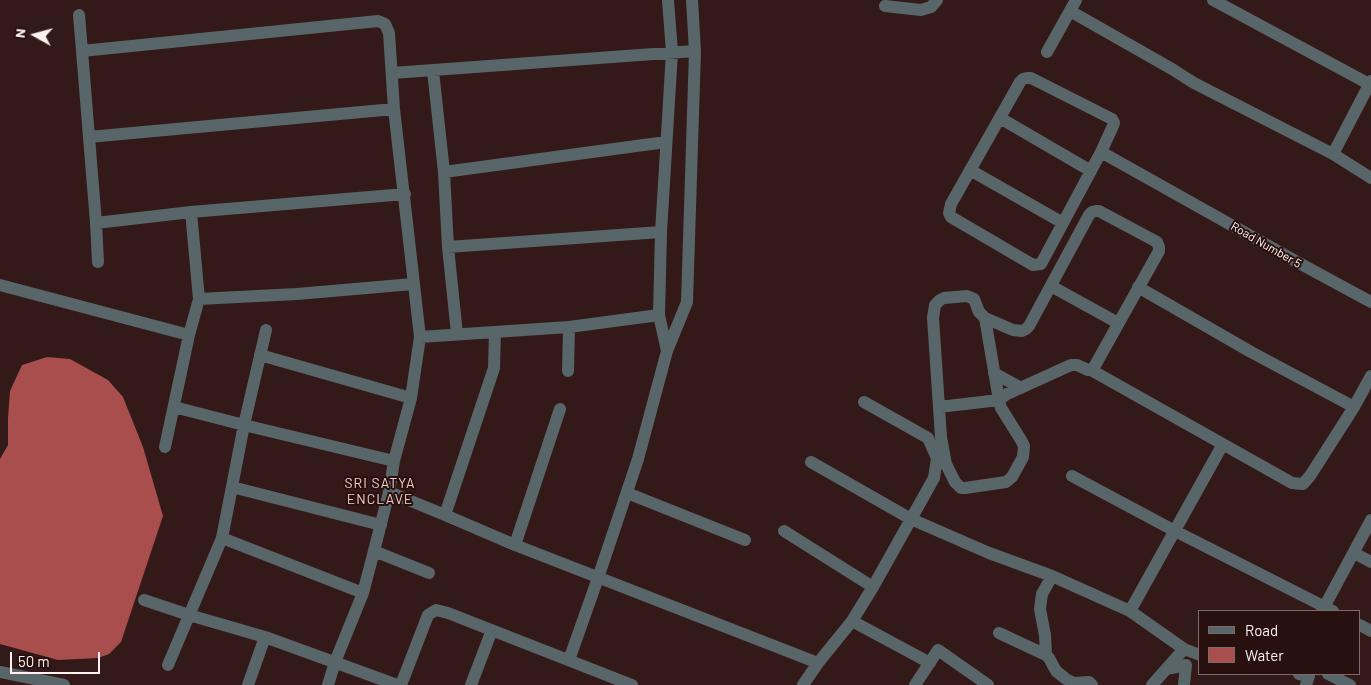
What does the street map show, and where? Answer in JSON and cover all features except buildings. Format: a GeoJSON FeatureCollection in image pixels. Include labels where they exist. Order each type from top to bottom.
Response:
{"type":"FeatureCollection","features":[{"type":"Feature","properties":{"kind":"street"},"geometry":{"type":"LineString","coordinates":[[667,351],[660,315],[661,232],[672,52],[668,0]]}},
{"type":"Feature","properties":{"kind":"street"},"geometry":{"type":"LineString","coordinates":[[569,660],[638,459],[667,351],[687,302],[695,51],[692,0]]}},
{"type":"Feature","properties":{"kind":"street"},"geometry":{"type":"LineString","coordinates":[[885,6],[921,10],[931,8],[937,0]]}},
{"type":"Feature","properties":{"kind":"street"},"geometry":{"type":"LineString","coordinates":[[1213,0],[1370,82],[1333,154]]}},
{"type":"Feature","properties":{"kind":"street"},"geometry":{"type":"LineString","coordinates":[[1047,52],[1073,5],[1194,83],[1333,154],[1371,178]]}},
{"type":"Feature","properties":{"kind":"street"},"geometry":{"type":"LineString","coordinates":[[79,15],[98,262]]}},
{"type":"Feature","properties":{"kind":"street"},"geometry":{"type":"LineString","coordinates":[[82,51],[378,21],[385,24],[389,33],[394,109],[420,337],[411,398],[394,461],[374,552],[363,593],[335,662],[328,685]]}},
{"type":"Feature","properties":{"kind":"street"},"geometry":{"type":"LineString","coordinates":[[392,73],[695,51]]}},
{"type":"Feature","properties":{"kind":"street"},"geometry":{"type":"LineString","coordinates":[[433,70],[444,172],[448,247],[457,334]]}},
{"type":"Feature","properties":{"kind":"street"},"geometry":{"type":"LineString","coordinates":[[1031,78],[1112,119],[1114,123],[1101,152],[1041,264],[1033,265],[954,220],[949,213],[951,204],[1000,118],[1020,82],[1031,78]]}},
{"type":"Feature","properties":{"kind":"street"},"geometry":{"type":"LineString","coordinates":[[89,137],[394,109]]}},
{"type":"Feature","properties":{"kind":"street"},"geometry":{"type":"LineString","coordinates":[[1000,118],[1091,171]]}},
{"type":"Feature","properties":{"kind":"street"},"geometry":{"type":"LineString","coordinates":[[444,172],[666,142]]}},
{"type":"Feature","properties":{"kind":"street","name":"Road Number 5"},"geometry":{"type":"LineString","coordinates":[[1101,152],[1371,302]]}},
{"type":"Feature","properties":{"kind":"street"},"geometry":{"type":"LineString","coordinates":[[970,170],[1063,223]]}},
{"type":"Feature","properties":{"kind":"street"},"geometry":{"type":"LineString","coordinates":[[96,223],[191,212],[404,194]]}},
{"type":"Feature","properties":{"kind":"street"},"geometry":{"type":"LineString","coordinates":[[985,318],[1001,408],[1021,440],[1024,451],[1023,457],[1012,477],[1006,482],[965,488],[958,485],[945,459],[941,437],[933,318],[935,305],[944,298],[967,296],[974,300],[981,316],[1012,330],[1022,331],[1026,329],[1090,215],[1092,212],[1099,211],[1158,244],[1159,251],[1091,370]]}},
{"type":"Feature","properties":{"kind":"street"},"geometry":{"type":"LineString","coordinates":[[165,447],[189,335],[199,299],[191,212]]}},
{"type":"Feature","properties":{"kind":"street"},"geometry":{"type":"LineString","coordinates":[[448,247],[661,232]]}},
{"type":"Feature","properties":{"kind":"street"},"geometry":{"type":"LineString","coordinates":[[199,299],[297,294],[413,284]]}},
{"type":"Feature","properties":{"kind":"street"},"geometry":{"type":"LineString","coordinates":[[0,286],[189,335]]}},
{"type":"Feature","properties":{"kind":"street"},"geometry":{"type":"LineString","coordinates":[[1051,286],[1118,323]]}},
{"type":"Feature","properties":{"kind":"street"},"geometry":{"type":"LineString","coordinates":[[1138,287],[1354,407]]}},
{"type":"Feature","properties":{"kind":"street"},"geometry":{"type":"LineString","coordinates":[[420,337],[569,327],[660,315]]}},
{"type":"Feature","properties":{"kind":"street"},"geometry":{"type":"LineString","coordinates":[[568,371],[569,327]]}},
{"type":"Feature","properties":{"kind":"street"},"geometry":{"type":"LineString","coordinates":[[168,665],[222,538],[244,425],[266,330]]}},
{"type":"Feature","properties":{"kind":"street"},"geometry":{"type":"LineString","coordinates":[[445,515],[494,368],[495,332]]}},
{"type":"Feature","properties":{"kind":"street"},"geometry":{"type":"LineString","coordinates":[[260,354],[411,398]]}},
{"type":"Feature","properties":{"kind":"street"},"geometry":{"type":"LineString","coordinates":[[939,407],[999,400],[1001,397],[1071,365],[1077,365],[1091,370],[1292,483],[1303,484],[1354,407],[1371,376]]}},
{"type":"Feature","properties":{"kind":"street"},"geometry":{"type":"LineString","coordinates":[[994,373],[1020,388]]}},
{"type":"Feature","properties":{"kind":"street"},"geometry":{"type":"LineString","coordinates":[[864,402],[928,438],[941,437]]}},
{"type":"Feature","properties":{"kind":"street"},"geometry":{"type":"LineString","coordinates":[[174,407],[394,461]]}},
{"type":"Feature","properties":{"kind":"street"},"geometry":{"type":"LineString","coordinates":[[515,545],[560,409]]}},
{"type":"Feature","properties":{"kind":"street"},"geometry":{"type":"LineString","coordinates":[[808,683],[818,663],[852,621],[873,587],[934,478],[937,458],[928,438]]}},
{"type":"Feature","properties":{"kind":"street"},"geometry":{"type":"LineString","coordinates":[[1130,611],[1224,444]]}},
{"type":"Feature","properties":{"kind":"street"},"geometry":{"type":"LineString","coordinates":[[811,462],[911,519],[989,553],[1052,576],[1130,611],[1193,653]]}},
{"type":"Feature","properties":{"kind":"street"},"geometry":{"type":"LineString","coordinates":[[1072,476],[1326,610],[1371,520]]}},
{"type":"Feature","properties":{"kind":"street"},"geometry":{"type":"LineString","coordinates":[[232,487],[381,525]]}},
{"type":"Feature","properties":{"kind":"street"},"geometry":{"type":"LineString","coordinates":[[388,492],[515,545],[818,663]]}},
{"type":"Feature","properties":{"kind":"street"},"geometry":{"type":"LineString","coordinates":[[627,493],[745,540]]}},
{"type":"Feature","properties":{"kind":"street"},"geometry":{"type":"LineString","coordinates":[[784,531],[873,587]]}},
{"type":"Feature","properties":{"kind":"street"},"geometry":{"type":"LineString","coordinates":[[222,538],[363,593]]}},
{"type":"Feature","properties":{"kind":"street"},"geometry":{"type":"LineString","coordinates":[[374,552],[429,572]]}},
{"type":"Feature","properties":{"kind":"street"},"geometry":{"type":"LineString","coordinates":[[1354,553],[1371,562]]}},
{"type":"Feature","properties":{"kind":"street"},"geometry":{"type":"LineString","coordinates":[[1046,655],[1045,635],[1040,609],[1042,594],[1052,576]]}},
{"type":"Feature","properties":{"kind":"street"},"geometry":{"type":"LineString","coordinates":[[144,600],[265,637],[399,685],[428,615],[436,610],[492,630],[630,685]]}},
{"type":"Feature","properties":{"kind":"street"},"geometry":{"type":"LineString","coordinates":[[852,621],[930,663]]}},
{"type":"Feature","properties":{"kind":"street"},"geometry":{"type":"LineString","coordinates":[[471,685],[492,630]]}},
{"type":"Feature","properties":{"kind":"street"},"geometry":{"type":"LineString","coordinates":[[1000,633],[1046,655],[1056,671],[1066,680],[1074,683],[1089,682],[1092,685]]}},
{"type":"Feature","properties":{"kind":"street"},"geometry":{"type":"LineString","coordinates":[[248,685],[265,637]]}},
{"type":"Feature","properties":{"kind":"street"},"geometry":{"type":"LineString","coordinates":[[915,685],[938,650],[988,685]]}},
{"type":"Feature","properties":{"kind":"street"},"geometry":{"type":"LineString","coordinates":[[1152,685],[1193,653]]}},
{"type":"Feature","properties":{"kind":"street"},"geometry":{"type":"LineString","coordinates":[[1176,667],[1193,653]]}},
{"type":"Feature","properties":{"kind":"street"},"geometry":{"type":"LineString","coordinates":[[1176,667],[1184,685]]}},
{"type":"Feature","properties":{"kind":"street"},"geometry":{"type":"LineString","coordinates":[[0,672],[64,685]]}},
{"type":"Feature","properties":{"kind":"street"},"geometry":{"type":"LineString","coordinates":[[1304,675],[1309,676],[1306,685]]}},
{"type":"Feature","properties":{"kind":"street"},"geometry":{"type":"LineString","coordinates":[[1330,675],[1350,685]]}},
{"type":"Feature","properties":{"kind":"water"},"geometry":{"type":"Polygon","coordinates":[[[47,357],[70,359],[108,380],[123,397],[143,447],[163,516],[121,642],[109,654],[98,658],[58,660],[0,644],[0,459],[8,445],[10,391],[22,365],[47,357]]]}},
{"type":"Feature","properties":{"kind":"district","name":"SRI SATYA ENCLAVE"},"geometry":{"type":"Point","coordinates":[380,492]}}]}
